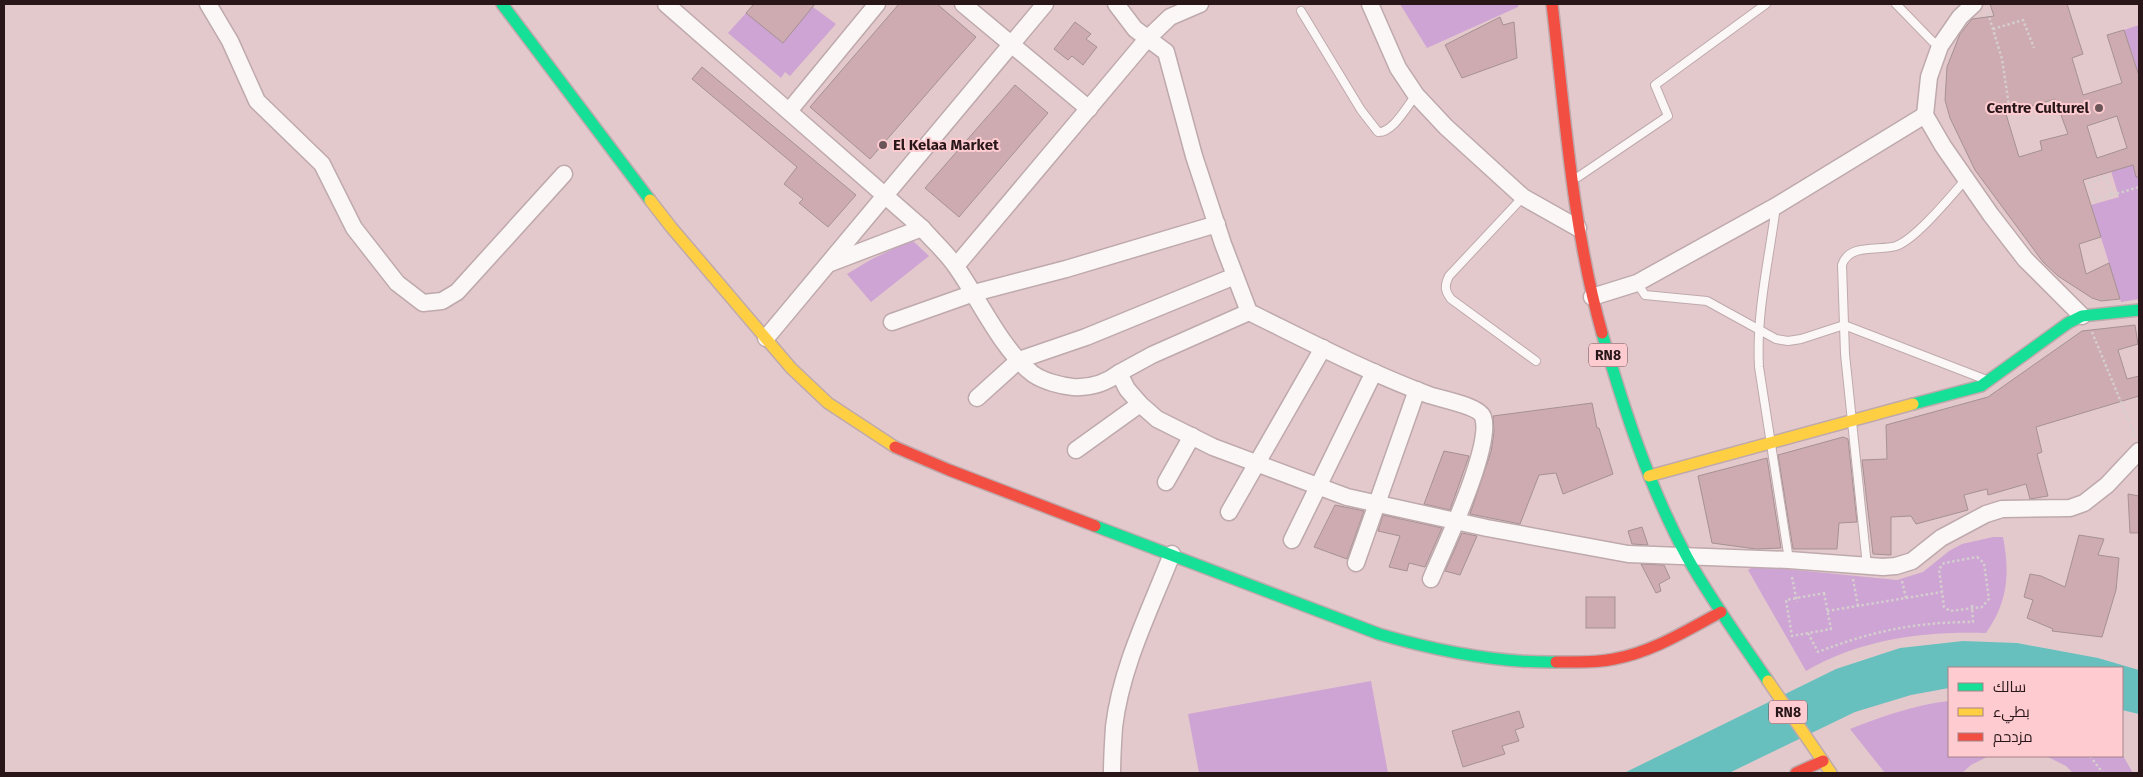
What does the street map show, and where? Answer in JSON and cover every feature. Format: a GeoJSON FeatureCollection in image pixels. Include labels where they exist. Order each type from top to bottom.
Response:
{"type":"FeatureCollection","features":[{"type":"Feature","properties":{"kind":"main road"},"geometry":{"type":"LineString","coordinates":[[502,4],[671,227],[791,368],[828,404],[889,444],[949,470],[1379,634],[1429,649],[1479,659],[1533,663],[1616,659],[1668,640],[1720,612]]}},
{"type":"Feature","properties":{"kind":"main road","name":"RN8"},"geometry":{"type":"LineString","coordinates":[[1552,4],[1578,228],[1592,297],[1608,354],[1649,476],[1687,556],[1720,612],[1831,773]]}},
{"type":"Feature","properties":{"kind":"main road"},"geometry":{"type":"LineString","coordinates":[[1649,476],[1981,386],[2082,316],[2139,310]]}},
{"type":"Feature","properties":{"kind":"main road"},"geometry":{"type":"LineString","coordinates":[[1796,773],[1822,761]]}},
{"type":"Feature","properties":{"kind":"street"},"geometry":{"type":"LineString","coordinates":[[208,4],[230,41],[257,101],[322,164],[354,228],[397,283],[423,303],[442,301],[457,292],[564,174]]}},
{"type":"Feature","properties":{"kind":"street"},"geometry":{"type":"LineString","coordinates":[[666,4],[922,228],[956,266],[994,327],[1019,360],[1034,374],[1062,386],[1079,388],[1108,381],[1152,355],[1249,312]]}},
{"type":"Feature","properties":{"kind":"street"},"geometry":{"type":"LineString","coordinates":[[788,111],[876,4]]}},
{"type":"Feature","properties":{"kind":"street"},"geometry":{"type":"LineString","coordinates":[[963,4],[1089,109]]}},
{"type":"Feature","properties":{"kind":"street"},"geometry":{"type":"LineString","coordinates":[[766,338],[1045,4]]}},
{"type":"Feature","properties":{"kind":"street"},"geometry":{"type":"LineString","coordinates":[[1116,4],[1135,29],[1166,52],[1194,156],[1249,312],[1374,372],[1417,390],[1474,408],[1483,417],[1484,433],[1481,449],[1455,521],[1431,579]]}},
{"type":"Feature","properties":{"kind":"street"},"geometry":{"type":"LineString","coordinates":[[956,266],[1147,39],[1170,17],[1200,4]]}},
{"type":"Feature","properties":{"kind":"street"},"geometry":{"type":"LineString","coordinates":[[1370,4],[1398,68],[1416,95],[1446,127],[1523,197],[1578,228]]}},
{"type":"Feature","properties":{"kind":"street"},"geometry":{"type":"LineString","coordinates":[[1981,8],[1960,17],[1940,46],[1929,77],[1925,114],[1966,179],[2025,259],[2082,316]]}},
{"type":"Feature","properties":{"kind":"street"},"geometry":{"type":"LineString","coordinates":[[1592,297],[1637,283],[1776,206],[1925,114]]}},
{"type":"Feature","properties":{"kind":"street"},"geometry":{"type":"LineString","coordinates":[[892,322],[974,293],[1066,269],[1217,224]]}},
{"type":"Feature","properties":{"kind":"street"},"geometry":{"type":"LineString","coordinates":[[827,264],[922,228]]}},
{"type":"Feature","properties":{"kind":"street"},"geometry":{"type":"LineString","coordinates":[[977,398],[1019,360],[1086,337],[1235,276]]}},
{"type":"Feature","properties":{"kind":"street"},"geometry":{"type":"LineString","coordinates":[[1229,512],[1323,348]]}},
{"type":"Feature","properties":{"kind":"street"},"geometry":{"type":"LineString","coordinates":[[1292,540],[1374,372]]}},
{"type":"Feature","properties":{"kind":"street"},"geometry":{"type":"LineString","coordinates":[[1119,373],[1127,389],[1157,419],[1213,447],[1318,487],[1347,496],[1455,521],[1628,554],[1896,566],[1912,561],[1959,528],[1986,514],[2002,509],[2070,508],[2084,503],[2107,485],[2137,444]]}},
{"type":"Feature","properties":{"kind":"street"},"geometry":{"type":"LineString","coordinates":[[1356,563],[1417,390]]}},
{"type":"Feature","properties":{"kind":"street"},"geometry":{"type":"LineString","coordinates":[[1076,450],[1140,404]]}},
{"type":"Feature","properties":{"kind":"street"},"geometry":{"type":"LineString","coordinates":[[1166,482],[1192,436]]}},
{"type":"Feature","properties":{"kind":"street"},"geometry":{"type":"LineString","coordinates":[[1112,773],[1114,726],[1123,687],[1135,646],[1172,554]]}},
{"type":"Feature","properties":{"kind":"lane"},"geometry":{"type":"LineString","coordinates":[[1572,181],[1668,116],[1655,85],[1766,4]]}},
{"type":"Feature","properties":{"kind":"lane"},"geometry":{"type":"LineString","coordinates":[[1896,4],[1932,41],[1940,46]]}},
{"type":"Feature","properties":{"kind":"lane"},"geometry":{"type":"LineString","coordinates":[[1301,11],[1361,110],[1378,132],[1383,132],[1391,126],[1416,95]]}},
{"type":"Feature","properties":{"kind":"lane"},"geometry":{"type":"LineString","coordinates":[[1867,566],[1845,354],[1842,266],[1846,257],[1857,251],[1896,246],[1910,238],[1966,179]]}},
{"type":"Feature","properties":{"kind":"lane"},"geometry":{"type":"LineString","coordinates":[[1523,197],[1449,276],[1445,287],[1446,293],[1451,299],[1536,361]]}},
{"type":"Feature","properties":{"kind":"lane"},"geometry":{"type":"LineString","coordinates":[[1776,206],[1758,328],[1759,367],[1789,560]]}},
{"type":"Feature","properties":{"kind":"lane"},"geometry":{"type":"LineString","coordinates":[[1637,283],[1645,295],[1707,301],[1776,339],[1788,341],[1801,340],[1844,325],[1988,380]]}},
{"type":"Feature","properties":{"kind":"path"},"geometry":{"type":"LineString","coordinates":[[1981,8],[1993,29],[2002,59],[2009,106]]}},
{"type":"Feature","properties":{"kind":"path"},"geometry":{"type":"LineString","coordinates":[[1993,29],[2023,20],[2034,48]]}},
{"type":"Feature","properties":{"kind":"path"},"geometry":{"type":"LineString","coordinates":[[2112,195],[2106,177],[2089,183],[2094,200],[2112,195],[2139,187]]}},
{"type":"Feature","properties":{"kind":"path"},"geometry":{"type":"LineString","coordinates":[[2082,316],[2092,330],[2137,444]]}},
{"type":"Feature","properties":{"kind":"path"},"geometry":{"type":"LineString","coordinates":[[1977,557],[1984,563],[1989,599],[1982,607],[1972,608],[1950,611],[1944,607],[1939,569],[1944,562],[1977,557]]}},
{"type":"Feature","properties":{"kind":"path"},"geometry":{"type":"LineString","coordinates":[[1789,560],[1796,600]]}},
{"type":"Feature","properties":{"kind":"path"},"geometry":{"type":"LineString","coordinates":[[1852,575],[1858,606]]}},
{"type":"Feature","properties":{"kind":"path"},"geometry":{"type":"LineString","coordinates":[[1827,611],[1942,592]]}},
{"type":"Feature","properties":{"kind":"path"},"geometry":{"type":"LineString","coordinates":[[1824,593],[1827,611],[1831,629],[1792,636],[1786,600],[1796,600],[1824,593]]}},
{"type":"Feature","properties":{"kind":"path"},"geometry":{"type":"LineString","coordinates":[[1808,633],[1818,652],[1879,631],[1914,625],[1973,622],[1972,604]]}},
{"type":"Feature","properties":{"kind":"path"},"geometry":{"type":"LineString","coordinates":[[2091,757],[2103,773]]}},
{"type":"Feature","properties":{"kind":"shaded area"},"geometry":{"type":"Polygon","coordinates":[[[1400,4],[1518,4],[1518,7],[1427,48],[1400,4]]]}},
{"type":"Feature","properties":{"kind":"shaded area"},"geometry":{"type":"Polygon","coordinates":[[[813,7],[836,24],[790,76],[785,72],[781,78],[728,33],[746,13],[813,7]]]}},
{"type":"Feature","properties":{"kind":"shaded area"},"geometry":{"type":"Polygon","coordinates":[[[2139,25],[2139,71],[2138,72],[2124,30],[2139,25]]]}},
{"type":"Feature","properties":{"kind":"shaded area"},"geometry":{"type":"Polygon","coordinates":[[[2139,157],[2139,299],[2121,302],[2091,205],[2119,197],[2111,171],[2139,157]]]}},
{"type":"Feature","properties":{"kind":"shaded area"},"geometry":{"type":"Polygon","coordinates":[[[912,240],[929,256],[871,302],[847,274],[872,259],[912,240]]]}},
{"type":"Feature","properties":{"kind":"shaded area"},"geometry":{"type":"Polygon","coordinates":[[[1993,537],[2003,537],[2006,575],[2003,599],[1986,633],[1939,634],[1893,639],[1848,651],[1806,671],[1748,570],[1754,566],[1897,580],[1923,572],[1949,551],[1962,544],[1993,537]]]}},
{"type":"Feature","properties":{"kind":"shaded area"},"geometry":{"type":"Polygon","coordinates":[[[1371,681],[1388,773],[1199,773],[1188,714],[1371,681]]]}},
{"type":"Feature","properties":{"kind":"shaded area"},"geometry":{"type":"Polygon","coordinates":[[[1948,701],[1948,757],[1987,757],[1971,765],[1962,773],[1885,773],[1850,729],[1923,705],[1948,701]]]}},
{"type":"Feature","properties":{"kind":"shaded area"},"geometry":{"type":"Polygon","coordinates":[[[2123,756],[2133,773],[2073,773],[2066,766],[2048,757],[2123,756]]]}},
{"type":"Feature","properties":{"kind":"water"},"geometry":{"type":"Polygon","coordinates":[[[1963,641],[2017,643],[2098,658],[2139,670],[2139,714],[2123,710],[2123,667],[1948,667],[1948,688],[1911,695],[1855,712],[1729,773],[1624,773],[1836,669],[1900,648],[1963,641]]]}},
{"type":"Feature","properties":{"kind":"building"},"geometry":{"type":"Polygon","coordinates":[[[754,4],[815,4],[783,43],[746,13],[754,4]]]}},
{"type":"Feature","properties":{"kind":"building"},"geometry":{"type":"Polygon","coordinates":[[[899,4],[937,4],[976,37],[870,159],[810,107],[899,4]]]}},
{"type":"Feature","properties":{"kind":"building"},"geometry":{"type":"Polygon","coordinates":[[[1990,4],[2067,4],[2083,54],[2072,58],[2083,95],[2122,83],[2107,35],[2124,30],[2139,76],[2139,177],[2136,177],[2133,165],[2083,180],[2101,237],[2079,244],[2086,274],[2109,263],[2120,299],[2101,301],[2092,298],[2058,276],[2043,262],[1975,170],[1950,118],[1945,100],[1947,67],[1960,34],[1972,19],[1994,16],[1990,4]],[[2055,99],[2006,114],[2019,157],[2042,150],[2040,141],[2068,134],[2055,99]],[[2117,116],[2087,126],[2097,158],[2127,148],[2117,116]]]}},
{"type":"Feature","properties":{"kind":"building"},"geometry":{"type":"Polygon","coordinates":[[[1500,17],[1503,25],[1514,22],[1517,58],[1462,78],[1445,45],[1500,17]]]}},
{"type":"Feature","properties":{"kind":"building"},"geometry":{"type":"Polygon","coordinates":[[[1075,22],[1091,34],[1086,39],[1097,47],[1083,65],[1072,56],[1068,60],[1054,49],[1075,22]]]}},
{"type":"Feature","properties":{"kind":"building"},"geometry":{"type":"Polygon","coordinates":[[[702,67],[856,195],[828,227],[799,203],[803,199],[784,184],[797,167],[692,79],[702,67]]]}},
{"type":"Feature","properties":{"kind":"building"},"geometry":{"type":"Polygon","coordinates":[[[1015,85],[1048,113],[959,217],[925,188],[1015,85]]]}},
{"type":"Feature","properties":{"kind":"building"},"geometry":{"type":"Polygon","coordinates":[[[2135,325],[2138,344],[2118,350],[2127,379],[2139,376],[2139,396],[2036,427],[2042,452],[2037,454],[2048,496],[2030,499],[2026,484],[1988,495],[1987,489],[1964,495],[1968,510],[1916,524],[1911,516],[1891,517],[1891,555],[1873,554],[1862,460],[1887,459],[1886,425],[1988,397],[2082,331],[2135,325]]]}},
{"type":"Feature","properties":{"kind":"building"},"geometry":{"type":"Polygon","coordinates":[[[1592,403],[1597,428],[1599,428],[1613,474],[1563,494],[1556,473],[1539,475],[1520,524],[1470,514],[1491,452],[1494,432],[1493,416],[1592,403]]]}},
{"type":"Feature","properties":{"kind":"building"},"geometry":{"type":"Polygon","coordinates":[[[1843,437],[1848,439],[1857,522],[1839,523],[1837,549],[1793,549],[1778,455],[1843,437]]]}},
{"type":"Feature","properties":{"kind":"building"},"geometry":{"type":"Polygon","coordinates":[[[1444,451],[1469,456],[1450,510],[1424,504],[1444,451]]]}},
{"type":"Feature","properties":{"kind":"building"},"geometry":{"type":"Polygon","coordinates":[[[1767,458],[1781,548],[1756,549],[1712,543],[1698,476],[1767,458]]]}},
{"type":"Feature","properties":{"kind":"building"},"geometry":{"type":"Polygon","coordinates":[[[2128,494],[2139,496],[2139,533],[2130,533],[2128,494]]]}},
{"type":"Feature","properties":{"kind":"building"},"geometry":{"type":"Polygon","coordinates":[[[1335,505],[1364,511],[1347,559],[1314,547],[1335,505]]]}},
{"type":"Feature","properties":{"kind":"building"},"geometry":{"type":"Polygon","coordinates":[[[1383,515],[1442,528],[1425,567],[1409,563],[1407,571],[1389,567],[1400,536],[1378,531],[1383,515]]]}},
{"type":"Feature","properties":{"kind":"building"},"geometry":{"type":"Polygon","coordinates":[[[1642,527],[1648,545],[1632,544],[1628,531],[1642,527]]]}},
{"type":"Feature","properties":{"kind":"building"},"geometry":{"type":"Polygon","coordinates":[[[1462,533],[1477,536],[1460,575],[1445,571],[1462,533]]]}},
{"type":"Feature","properties":{"kind":"building"},"geometry":{"type":"Polygon","coordinates":[[[2079,535],[2104,539],[2098,555],[2119,558],[2116,590],[2102,637],[2052,631],[2053,629],[2027,618],[2033,600],[2024,597],[2030,574],[2041,576],[2065,587],[2079,535]]]}},
{"type":"Feature","properties":{"kind":"building"},"geometry":{"type":"Polygon","coordinates":[[[1641,564],[1664,565],[1670,578],[1659,584],[1661,591],[1656,593],[1641,564]]]}},
{"type":"Feature","properties":{"kind":"building"},"geometry":{"type":"Polygon","coordinates":[[[1586,597],[1615,597],[1615,628],[1586,628],[1586,597]]]}},
{"type":"Feature","properties":{"kind":"building"},"geometry":{"type":"Polygon","coordinates":[[[1519,711],[1524,727],[1515,730],[1519,741],[1502,746],[1505,754],[1463,767],[1452,731],[1519,711]]]}},
{"type":"Feature","properties":{"kind":"traffic: fast"},"geometry":{"type":"LineString","coordinates":[[502,4],[650,200]]}},
{"type":"Feature","properties":{"kind":"traffic: fast"},"geometry":{"type":"LineString","coordinates":[[1913,404],[1981,386],[2068,323],[2082,316],[2139,310]]}},
{"type":"Feature","properties":{"kind":"traffic: fast"},"geometry":{"type":"LineString","coordinates":[[1602,333],[1619,390],[1649,475],[1673,530],[1706,589],[1768,681]]}},
{"type":"Feature","properties":{"kind":"traffic: fast"},"geometry":{"type":"LineString","coordinates":[[1095,526],[1379,634],[1466,655],[1533,662],[1556,662]]}},
{"type":"Feature","properties":{"kind":"traffic: slow"},"geometry":{"type":"LineString","coordinates":[[650,200],[791,368],[828,403],[895,447]]}},
{"type":"Feature","properties":{"kind":"traffic: slow"},"geometry":{"type":"LineString","coordinates":[[1649,476],[1913,404]]}},
{"type":"Feature","properties":{"kind":"traffic: slow"},"geometry":{"type":"LineString","coordinates":[[1768,681],[1831,773]]}},
{"type":"Feature","properties":{"kind":"traffic: jam"},"geometry":{"type":"LineString","coordinates":[[1552,4],[1576,211],[1583,252],[1602,333]]}},
{"type":"Feature","properties":{"kind":"traffic: jam"},"geometry":{"type":"LineString","coordinates":[[895,447],[949,470],[1095,526]]}},
{"type":"Feature","properties":{"kind":"traffic: jam"},"geometry":{"type":"LineString","coordinates":[[1556,662],[1600,661],[1628,656],[1669,640],[1721,612]]}},
{"type":"Feature","properties":{"kind":"traffic: jam"},"geometry":{"type":"LineString","coordinates":[[1796,773],[1823,761]]}},
{"type":"Feature","properties":{"kind":"place","name":"Centre Culturel"},"geometry":{"type":"Point","coordinates":[2099,108]}},
{"type":"Feature","properties":{"kind":"place","name":"El Kelaa Market"},"geometry":{"type":"Point","coordinates":[883,145]}}]}
